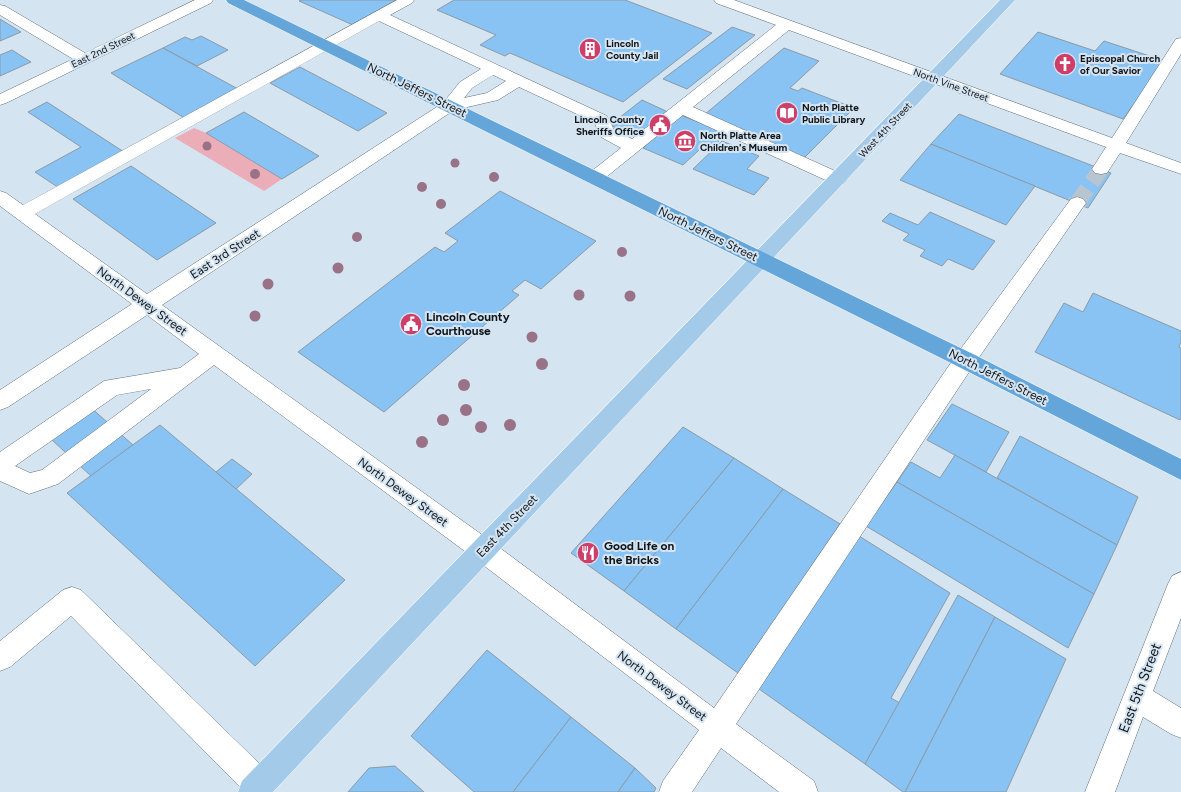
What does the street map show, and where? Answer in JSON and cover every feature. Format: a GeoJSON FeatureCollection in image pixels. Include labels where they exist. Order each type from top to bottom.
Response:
{"type":"FeatureCollection","features":[{"type":"Feature","properties":{"kind":"highway","name":"North Jeffers Street"},"geometry":{"type":"LineString","coordinates":[[233,0],[965,360],[1181,470]]}},
{"type":"Feature","properties":{"kind":"main road","name":"West 4th Street"},"geometry":{"type":"LineString","coordinates":[[761,260],[1008,0]]}},
{"type":"Feature","properties":{"kind":"main road","name":"East 4th Street"},"geometry":{"type":"LineString","coordinates":[[256,789],[761,260]]}},
{"type":"Feature","properties":{"kind":"street"},"geometry":{"type":"LineString","coordinates":[[0,2],[5,0]]}},
{"type":"Feature","properties":{"kind":"street","name":"East 2nd Street"},"geometry":{"type":"LineString","coordinates":[[0,100],[206,0]]}},
{"type":"Feature","properties":{"kind":"street"},"geometry":{"type":"LineString","coordinates":[[22,213],[407,0]]}},
{"type":"Feature","properties":{"kind":"street","name":"North Vine Street"},"geometry":{"type":"LineString","coordinates":[[721,0],[1181,169]]}},
{"type":"Feature","properties":{"kind":"street"},"geometry":{"type":"LineString","coordinates":[[0,9],[85,59]]}},
{"type":"Feature","properties":{"kind":"street"},"geometry":{"type":"LineString","coordinates":[[378,16],[517,81],[601,118],[607,133],[633,147]]}},
{"type":"Feature","properties":{"kind":"street"},"geometry":{"type":"LineString","coordinates":[[594,178],[787,24]]}},
{"type":"Feature","properties":{"kind":"street"},"geometry":{"type":"LineString","coordinates":[[1101,169],[1181,42]]}},
{"type":"Feature","properties":{"kind":"street"},"geometry":{"type":"LineString","coordinates":[[449,106],[466,85],[491,69]]}},
{"type":"Feature","properties":{"kind":"street"},"geometry":{"type":"LineString","coordinates":[[449,106],[492,97],[517,81]]}},
{"type":"Feature","properties":{"kind":"street","name":"East 3rd Street"},"geometry":{"type":"LineString","coordinates":[[0,401],[449,106]]}},
{"type":"Feature","properties":{"kind":"street"},"geometry":{"type":"LineString","coordinates":[[682,108],[838,179]]}},
{"type":"Feature","properties":{"kind":"street","name":"North Dewey Street"},"geometry":{"type":"LineString","coordinates":[[0,196],[483,550],[803,792]]}},
{"type":"Feature","properties":{"kind":"street"},"geometry":{"type":"LineString","coordinates":[[674,792],[965,360],[1077,203]]}},
{"type":"Feature","properties":{"kind":"street"},"geometry":{"type":"LineString","coordinates":[[186,375],[112,386],[0,465],[8,474],[29,484],[50,476],[186,375],[214,354]]}},
{"type":"Feature","properties":{"kind":"street","name":"East 5th Street"},"geometry":{"type":"LineString","coordinates":[[1100,792],[1181,584]]}},
{"type":"Feature","properties":{"kind":"street"},"geometry":{"type":"LineString","coordinates":[[0,658],[72,599],[256,789]]}},
{"type":"Feature","properties":{"kind":"street"},"geometry":{"type":"LineString","coordinates":[[1137,697],[1181,724]]}},
{"type":"Feature","properties":{"kind":"shaded area"},"geometry":{"type":"Polygon","coordinates":[[[194,128],[206,133],[282,179],[264,191],[175,138],[194,128]]]}},
{"type":"Feature","properties":{"kind":"building"},"geometry":{"type":"Polygon","coordinates":[[[397,0],[353,25],[299,1],[397,0]]]}},
{"type":"Feature","properties":{"kind":"building","name":"Lincoln County Jail"},"geometry":{"type":"Polygon","coordinates":[[[454,0],[625,0],[712,33],[623,102],[510,53],[505,56],[480,45],[496,35],[437,10],[454,0]]]}},
{"type":"Feature","properties":{"kind":"building"},"geometry":{"type":"Polygon","coordinates":[[[0,19],[21,32],[0,41],[0,19]]]}},
{"type":"Feature","properties":{"kind":"building"},"geometry":{"type":"Polygon","coordinates":[[[732,27],[755,35],[687,89],[663,79],[732,27]]]}},
{"type":"Feature","properties":{"kind":"building"},"geometry":{"type":"Polygon","coordinates":[[[1038,32],[1095,51],[1104,41],[1165,61],[1123,119],[1000,74],[1038,32]]]}},
{"type":"Feature","properties":{"kind":"building"},"geometry":{"type":"Polygon","coordinates":[[[201,36],[228,50],[197,66],[163,48],[185,37],[192,40],[201,36]]]}},
{"type":"Feature","properties":{"kind":"building"},"geometry":{"type":"Polygon","coordinates":[[[163,48],[238,89],[186,119],[111,73],[163,48]]]}},
{"type":"Feature","properties":{"kind":"building"},"geometry":{"type":"Polygon","coordinates":[[[784,48],[819,61],[790,88],[798,91],[802,88],[846,105],[843,108],[851,111],[804,158],[704,115],[784,48]]]}},
{"type":"Feature","properties":{"kind":"building"},"geometry":{"type":"Polygon","coordinates":[[[12,50],[31,62],[0,76],[0,55],[12,50]]]}},
{"type":"Feature","properties":{"kind":"building"},"geometry":{"type":"Polygon","coordinates":[[[300,67],[387,113],[358,131],[270,83],[300,67]]]}},
{"type":"Feature","properties":{"kind":"building"},"geometry":{"type":"Polygon","coordinates":[[[642,100],[668,112],[636,137],[610,125],[642,100]]]}},
{"type":"Feature","properties":{"kind":"building"},"geometry":{"type":"Polygon","coordinates":[[[47,102],[124,152],[59,188],[35,172],[81,147],[28,112],[47,102]]]}},
{"type":"Feature","properties":{"kind":"building"},"geometry":{"type":"Polygon","coordinates":[[[244,112],[319,156],[282,179],[206,133],[244,112]]]}},
{"type":"Feature","properties":{"kind":"building"},"geometry":{"type":"Polygon","coordinates":[[[959,114],[1111,173],[1088,208],[931,144],[959,114]]]}},
{"type":"Feature","properties":{"kind":"building","name":"North Platte Area Children's Museum"},"geometry":{"type":"Polygon","coordinates":[[[680,115],[727,133],[708,152],[700,149],[683,165],[643,148],[680,115]]]}},
{"type":"Feature","properties":{"kind":"building"},"geometry":{"type":"Polygon","coordinates":[[[722,141],[759,156],[747,169],[769,178],[754,195],[693,169],[722,141]]]}},
{"type":"Feature","properties":{"kind":"building"},"geometry":{"type":"Polygon","coordinates":[[[931,144],[1035,186],[1006,225],[900,180],[931,144]]]}},
{"type":"Feature","properties":{"kind":"building"},"geometry":{"type":"Polygon","coordinates":[[[131,166],[216,223],[157,260],[73,199],[131,166]]]}},
{"type":"Feature","properties":{"kind":"building","name":"Lincoln County Courthouse"},"geometry":{"type":"Polygon","coordinates":[[[500,191],[596,241],[541,289],[525,280],[512,291],[519,295],[384,412],[298,352],[435,247],[444,252],[458,241],[445,233],[500,191]]]}},
{"type":"Feature","properties":{"kind":"building"},"geometry":{"type":"Polygon","coordinates":[[[930,212],[995,241],[973,270],[948,259],[942,266],[920,256],[925,250],[903,240],[909,234],[882,221],[890,213],[918,225],[930,212]]]}},
{"type":"Feature","properties":{"kind":"building"},"geometry":{"type":"Polygon","coordinates":[[[1093,293],[1181,331],[1181,342],[1179,347],[1181,348],[1180,420],[1035,352],[1064,303],[1083,312],[1093,293]]]}},
{"type":"Feature","properties":{"kind":"building"},"geometry":{"type":"Polygon","coordinates":[[[81,399],[133,445],[91,476],[39,428],[81,399]]]}},
{"type":"Feature","properties":{"kind":"building"},"geometry":{"type":"Polygon","coordinates":[[[952,404],[1009,432],[986,472],[927,440],[952,404]]]}},
{"type":"Feature","properties":{"kind":"building"},"geometry":{"type":"Polygon","coordinates":[[[160,425],[345,580],[255,666],[67,493],[160,425]]]}},
{"type":"Feature","properties":{"kind":"building"},"geometry":{"type":"Polygon","coordinates":[[[683,427],[734,458],[624,591],[571,553],[683,427]]]}},
{"type":"Feature","properties":{"kind":"building"},"geometry":{"type":"Polygon","coordinates":[[[1020,436],[1138,497],[1117,545],[997,478],[1020,436]]]}},
{"type":"Feature","properties":{"kind":"building"},"geometry":{"type":"Polygon","coordinates":[[[955,455],[1117,545],[1094,594],[897,482],[911,462],[940,478],[955,455]]]}},
{"type":"Feature","properties":{"kind":"building"},"geometry":{"type":"Polygon","coordinates":[[[734,458],[783,489],[676,629],[624,591],[734,458]]]}},
{"type":"Feature","properties":{"kind":"building"},"geometry":{"type":"Polygon","coordinates":[[[232,459],[252,474],[236,489],[216,472],[232,459]]]}},
{"type":"Feature","properties":{"kind":"building"},"geometry":{"type":"Polygon","coordinates":[[[897,482],[1094,594],[1068,648],[866,526],[897,482]]]}},
{"type":"Feature","properties":{"kind":"building"},"geometry":{"type":"Polygon","coordinates":[[[783,489],[840,524],[738,673],[676,629],[783,489]]]}},
{"type":"Feature","properties":{"kind":"building"},"geometry":{"type":"Polygon","coordinates":[[[859,536],[950,593],[891,698],[900,703],[865,764],[759,689],[859,536]]]}},
{"type":"Feature","properties":{"kind":"building"},"geometry":{"type":"Polygon","coordinates":[[[958,595],[995,617],[905,792],[903,792],[865,764],[958,595]]]}},
{"type":"Feature","properties":{"kind":"building"},"geometry":{"type":"Polygon","coordinates":[[[995,617],[1066,659],[1006,792],[905,792],[995,617]]]}},
{"type":"Feature","properties":{"kind":"building"},"geometry":{"type":"Polygon","coordinates":[[[487,650],[571,717],[513,792],[474,792],[411,736],[487,650]]]}},
{"type":"Feature","properties":{"kind":"building"},"geometry":{"type":"Polygon","coordinates":[[[571,717],[635,768],[618,792],[513,792],[571,717]]]}},
{"type":"Feature","properties":{"kind":"building"},"geometry":{"type":"Polygon","coordinates":[[[395,766],[424,792],[348,792],[369,768],[395,766]]]}},
{"type":"Feature","properties":{"kind":"building"},"geometry":{"type":"Polygon","coordinates":[[[635,768],[656,788],[654,792],[618,792],[635,768]]]}},
{"type":"Feature","properties":{"kind":"tunnel"},"geometry":{"type":"LineString","coordinates":[[1078,202],[1101,169]]}},
{"type":"Feature","properties":{"kind":"place","name":"Lincoln County Jail"},"geometry":{"type":"Point","coordinates":[590,49]}},
{"type":"Feature","properties":{"kind":"place","name":"Episcopal Church of Our Savior"},"geometry":{"type":"Point","coordinates":[1065,64]}},
{"type":"Feature","properties":{"kind":"place","name":"North Platte Public Library"},"geometry":{"type":"Point","coordinates":[787,113]}},
{"type":"Feature","properties":{"kind":"place","name":"Lincoln County Sheriffs Office"},"geometry":{"type":"Point","coordinates":[660,125]}},
{"type":"Feature","properties":{"kind":"place","name":"North Platte Area Children's Museum"},"geometry":{"type":"Point","coordinates":[685,141]}},
{"type":"Feature","properties":{"kind":"place","name":"Lincoln County Courthouse"},"geometry":{"type":"Point","coordinates":[411,324]}},
{"type":"Feature","properties":{"kind":"place","name":"Good Life on the Bricks"},"geometry":{"type":"Point","coordinates":[588,553]}}]}
